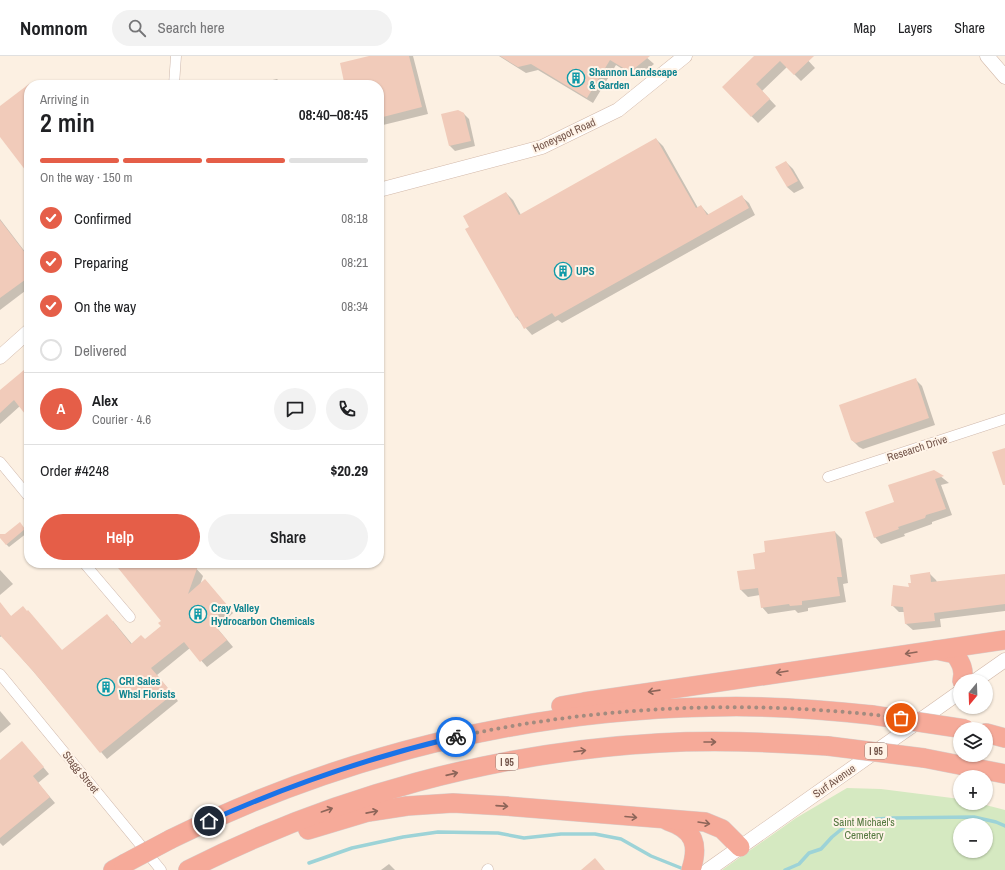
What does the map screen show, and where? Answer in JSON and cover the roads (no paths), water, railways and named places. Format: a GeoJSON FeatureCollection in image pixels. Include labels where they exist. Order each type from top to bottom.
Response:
{"type":"FeatureCollection","features":[{"type":"Feature","properties":{"kind":"highway"},"geometry":{"type":"LineString","coordinates":[[118,867],[171,839],[233,810],[298,784],[350,766],[545,710],[584,702],[1005,640]]}},
{"type":"Feature","properties":{"kind":"highway"},"geometry":{"type":"LineString","coordinates":[[933,650],[955,654],[961,662],[964,674]]}},
{"type":"Feature","properties":{"kind":"highway"},"geometry":{"type":"LineString","coordinates":[[429,743],[550,719],[670,708],[759,707],[827,710],[953,727]]}},
{"type":"Feature","properties":{"kind":"highway"},"geometry":{"type":"LineString","coordinates":[[993,735],[1005,738]]}},
{"type":"Feature","properties":{"kind":"highway","name":"I 95"},"geometry":{"type":"LineString","coordinates":[[194,867],[280,828],[362,799],[445,776],[508,762],[571,752],[659,743],[744,742],[828,746],[873,750],[924,758],[1005,774]]}},
{"type":"Feature","properties":{"kind":"highway"},"geometry":{"type":"LineString","coordinates":[[194,867],[368,812],[407,806],[453,803],[705,822],[712,824],[729,834],[740,846]]}},
{"type":"Feature","properties":{"kind":"highway"},"geometry":{"type":"LineString","coordinates":[[665,820],[682,827],[693,838],[695,850],[691,870]]}},
{"type":"Feature","properties":{"kind":"main road","name":"Honeyspot Road"},"geometry":{"type":"LineString","coordinates":[[384,189],[542,147],[618,110],[685,56]]}},
{"type":"Feature","properties":{"kind":"main road"},"geometry":{"type":"LineString","coordinates":[[987,56],[1005,77]]}},
{"type":"Feature","properties":{"kind":"main road"},"geometry":{"type":"LineString","coordinates":[[0,357],[24,335]]}},
{"type":"Feature","properties":{"kind":"main road"},"geometry":{"type":"LineString","coordinates":[[985,674],[1005,660]]}},
{"type":"Feature","properties":{"kind":"main road","name":"Surf Avenue"},"geometry":{"type":"LineString","coordinates":[[708,870],[953,697]]}},
{"type":"Feature","properties":{"kind":"street"},"geometry":{"type":"LineString","coordinates":[[174,80],[176,56]]}},
{"type":"Feature","properties":{"kind":"street","name":"Research Drive"},"geometry":{"type":"LineString","coordinates":[[828,477],[1005,419]]}},
{"type":"Feature","properties":{"kind":"street"},"geometry":{"type":"LineString","coordinates":[[0,462],[24,491]]}},
{"type":"Feature","properties":{"kind":"street"},"geometry":{"type":"LineString","coordinates":[[88,568],[130,617]]}},
{"type":"Feature","properties":{"kind":"street","name":"Stagg Street"},"geometry":{"type":"LineString","coordinates":[[0,674],[161,870]]}},
{"type":"Feature","properties":{"kind":"waterway"},"geometry":{"type":"LineString","coordinates":[[785,870],[799,864],[809,853],[821,849],[832,837],[849,823],[864,820],[892,818],[974,817],[996,822],[1005,826]]}},
{"type":"Feature","properties":{"kind":"waterway"},"geometry":{"type":"LineString","coordinates":[[309,863],[352,848],[403,837],[438,832],[498,833],[524,838],[561,834],[595,834],[621,839],[651,856],[681,868]]}},
{"type":"Feature","properties":{"kind":"place","name":"Shannon Landscape & Garden"},"geometry":{"type":"Point","coordinates":[576,78]}},
{"type":"Feature","properties":{"kind":"place","name":"UPS"},"geometry":{"type":"Point","coordinates":[563,271]}},
{"type":"Feature","properties":{"kind":"place","name":"Cray Valley Hydrocarbon Chemicals"},"geometry":{"type":"Point","coordinates":[198,614]}},
{"type":"Feature","properties":{"kind":"place","name":"CRI Sales Whsl Florists"},"geometry":{"type":"Point","coordinates":[106,687]}},
{"type":"Feature","properties":{"kind":"park label","name":"Saint Michael's Cemetery"},"geometry":{"type":"Point","coordinates":[864,828]}}]}
